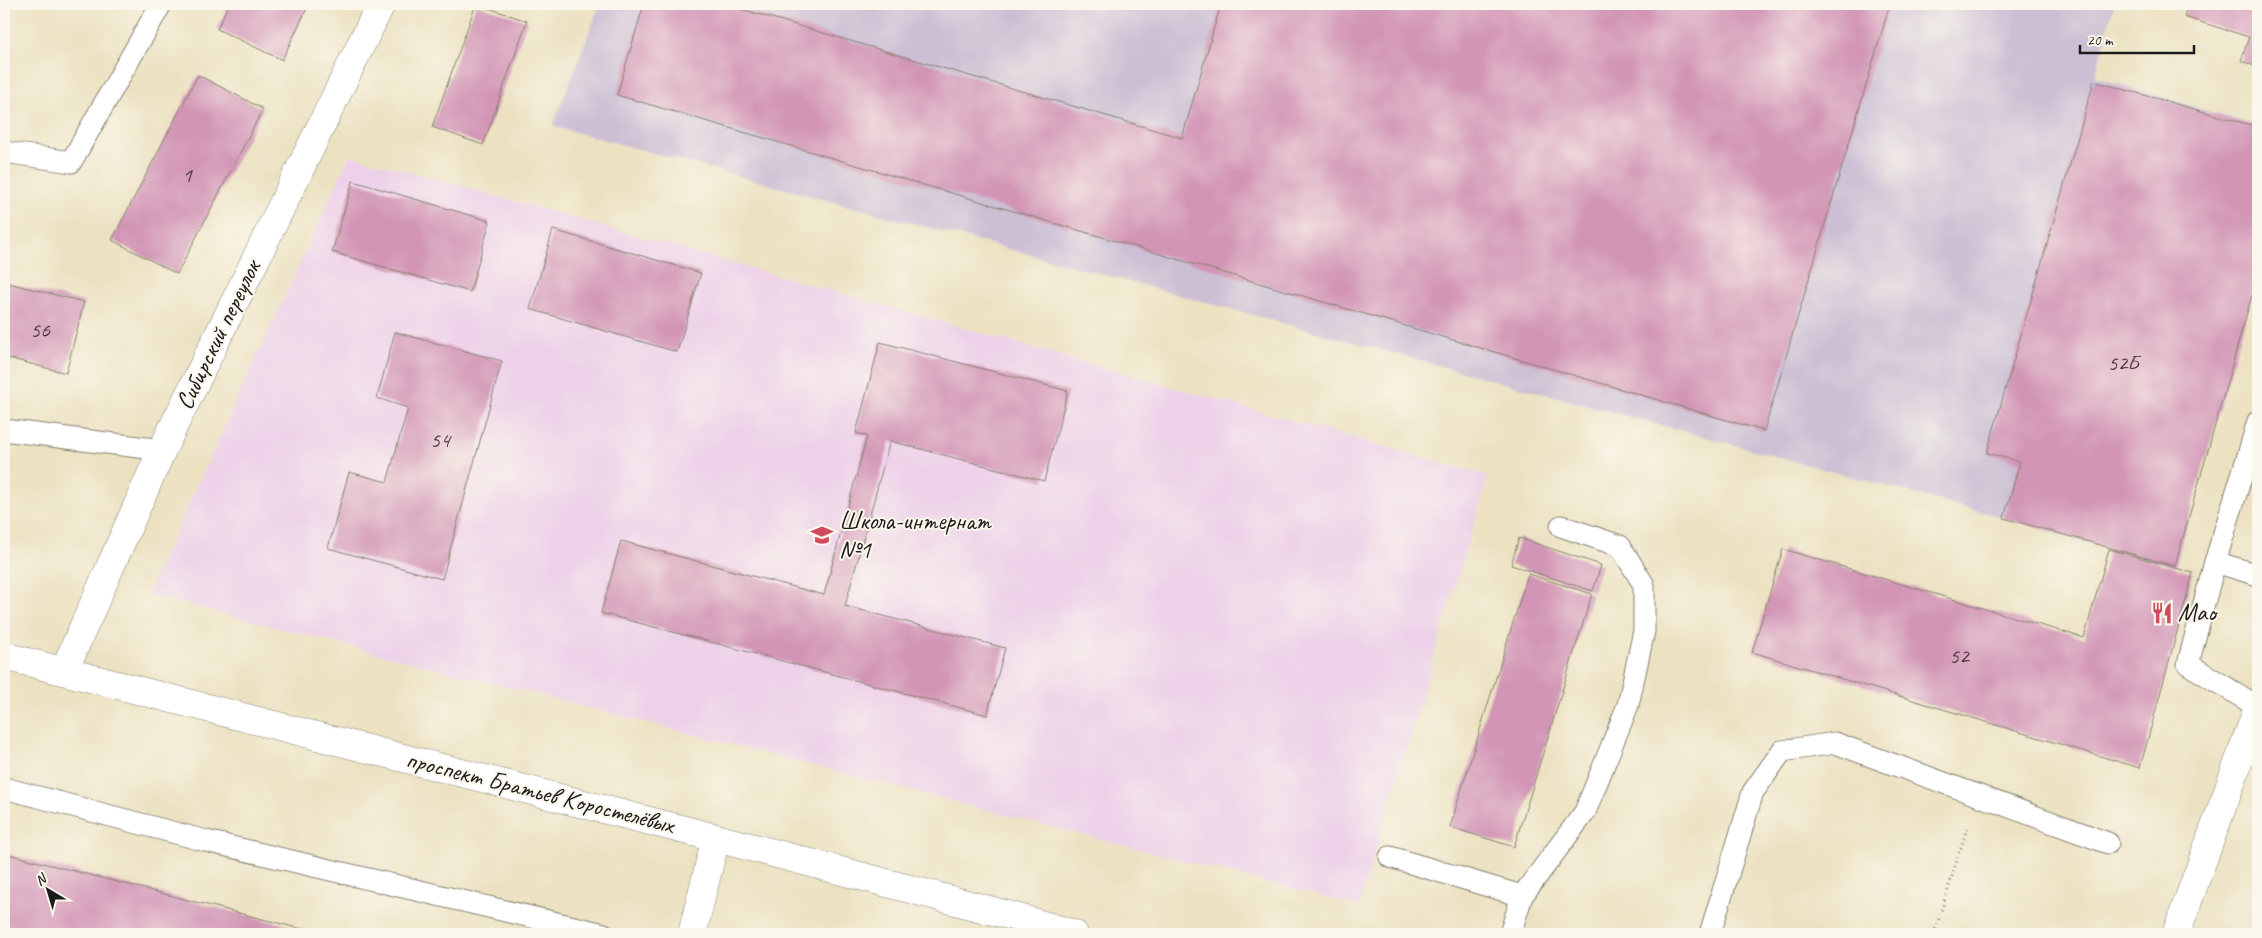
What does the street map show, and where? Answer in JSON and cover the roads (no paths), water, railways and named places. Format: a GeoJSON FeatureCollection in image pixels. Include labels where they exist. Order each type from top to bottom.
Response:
{"type":"FeatureCollection","features":[{"type":"Feature","properties":{"kind":"main road","name":"Сибирский переулок"},"geometry":{"type":"LineString","coordinates":[[64,671],[162,450],[381,4]]}},
{"type":"Feature","properties":{"kind":"main road","name":"проспект Братьев Коростелёвых"},"geometry":{"type":"LineString","coordinates":[[4,656],[716,838],[1074,934]]}},
{"type":"Feature","properties":{"kind":"main road"},"geometry":{"type":"LineString","coordinates":[[2176,934],[2258,707]]}},
{"type":"Feature","properties":{"kind":"main road"},"geometry":{"type":"LineString","coordinates":[[692,934],[716,838]]}},
{"type":"Feature","properties":{"kind":"lane"},"geometry":{"type":"LineString","coordinates":[[4,152],[71,162],[161,4]]}},
{"type":"Feature","properties":{"kind":"lane"},"geometry":{"type":"LineString","coordinates":[[2258,421],[2254,454],[2214,562],[2188,664],[2258,707]]}},
{"type":"Feature","properties":{"kind":"lane"},"geometry":{"type":"LineString","coordinates":[[4,430],[162,450]]}},
{"type":"Feature","properties":{"kind":"lane"},"geometry":{"type":"LineString","coordinates":[[1510,934],[1522,896],[1585,812],[1628,704],[1644,631],[1644,586],[1620,546],[1561,526]]}},
{"type":"Feature","properties":{"kind":"lane"},"geometry":{"type":"LineString","coordinates":[[2214,562],[2258,575]]}},
{"type":"Feature","properties":{"kind":"lane"},"geometry":{"type":"LineString","coordinates":[[1710,934],[1753,792],[1782,751],[1835,743],[2108,843]]}},
{"type":"Feature","properties":{"kind":"lane"},"geometry":{"type":"LineString","coordinates":[[4,788],[216,844],[604,934]]}},
{"type":"Feature","properties":{"kind":"lane"},"geometry":{"type":"LineString","coordinates":[[1390,857],[1522,896]]}},
{"type":"Feature","properties":{"kind":"place","name":"Школа-интернат №1"},"geometry":{"type":"Point","coordinates":[822,535]}},
{"type":"Feature","properties":{"kind":"place","name":"Мао"},"geometry":{"type":"Point","coordinates":[2162,613]}}]}
